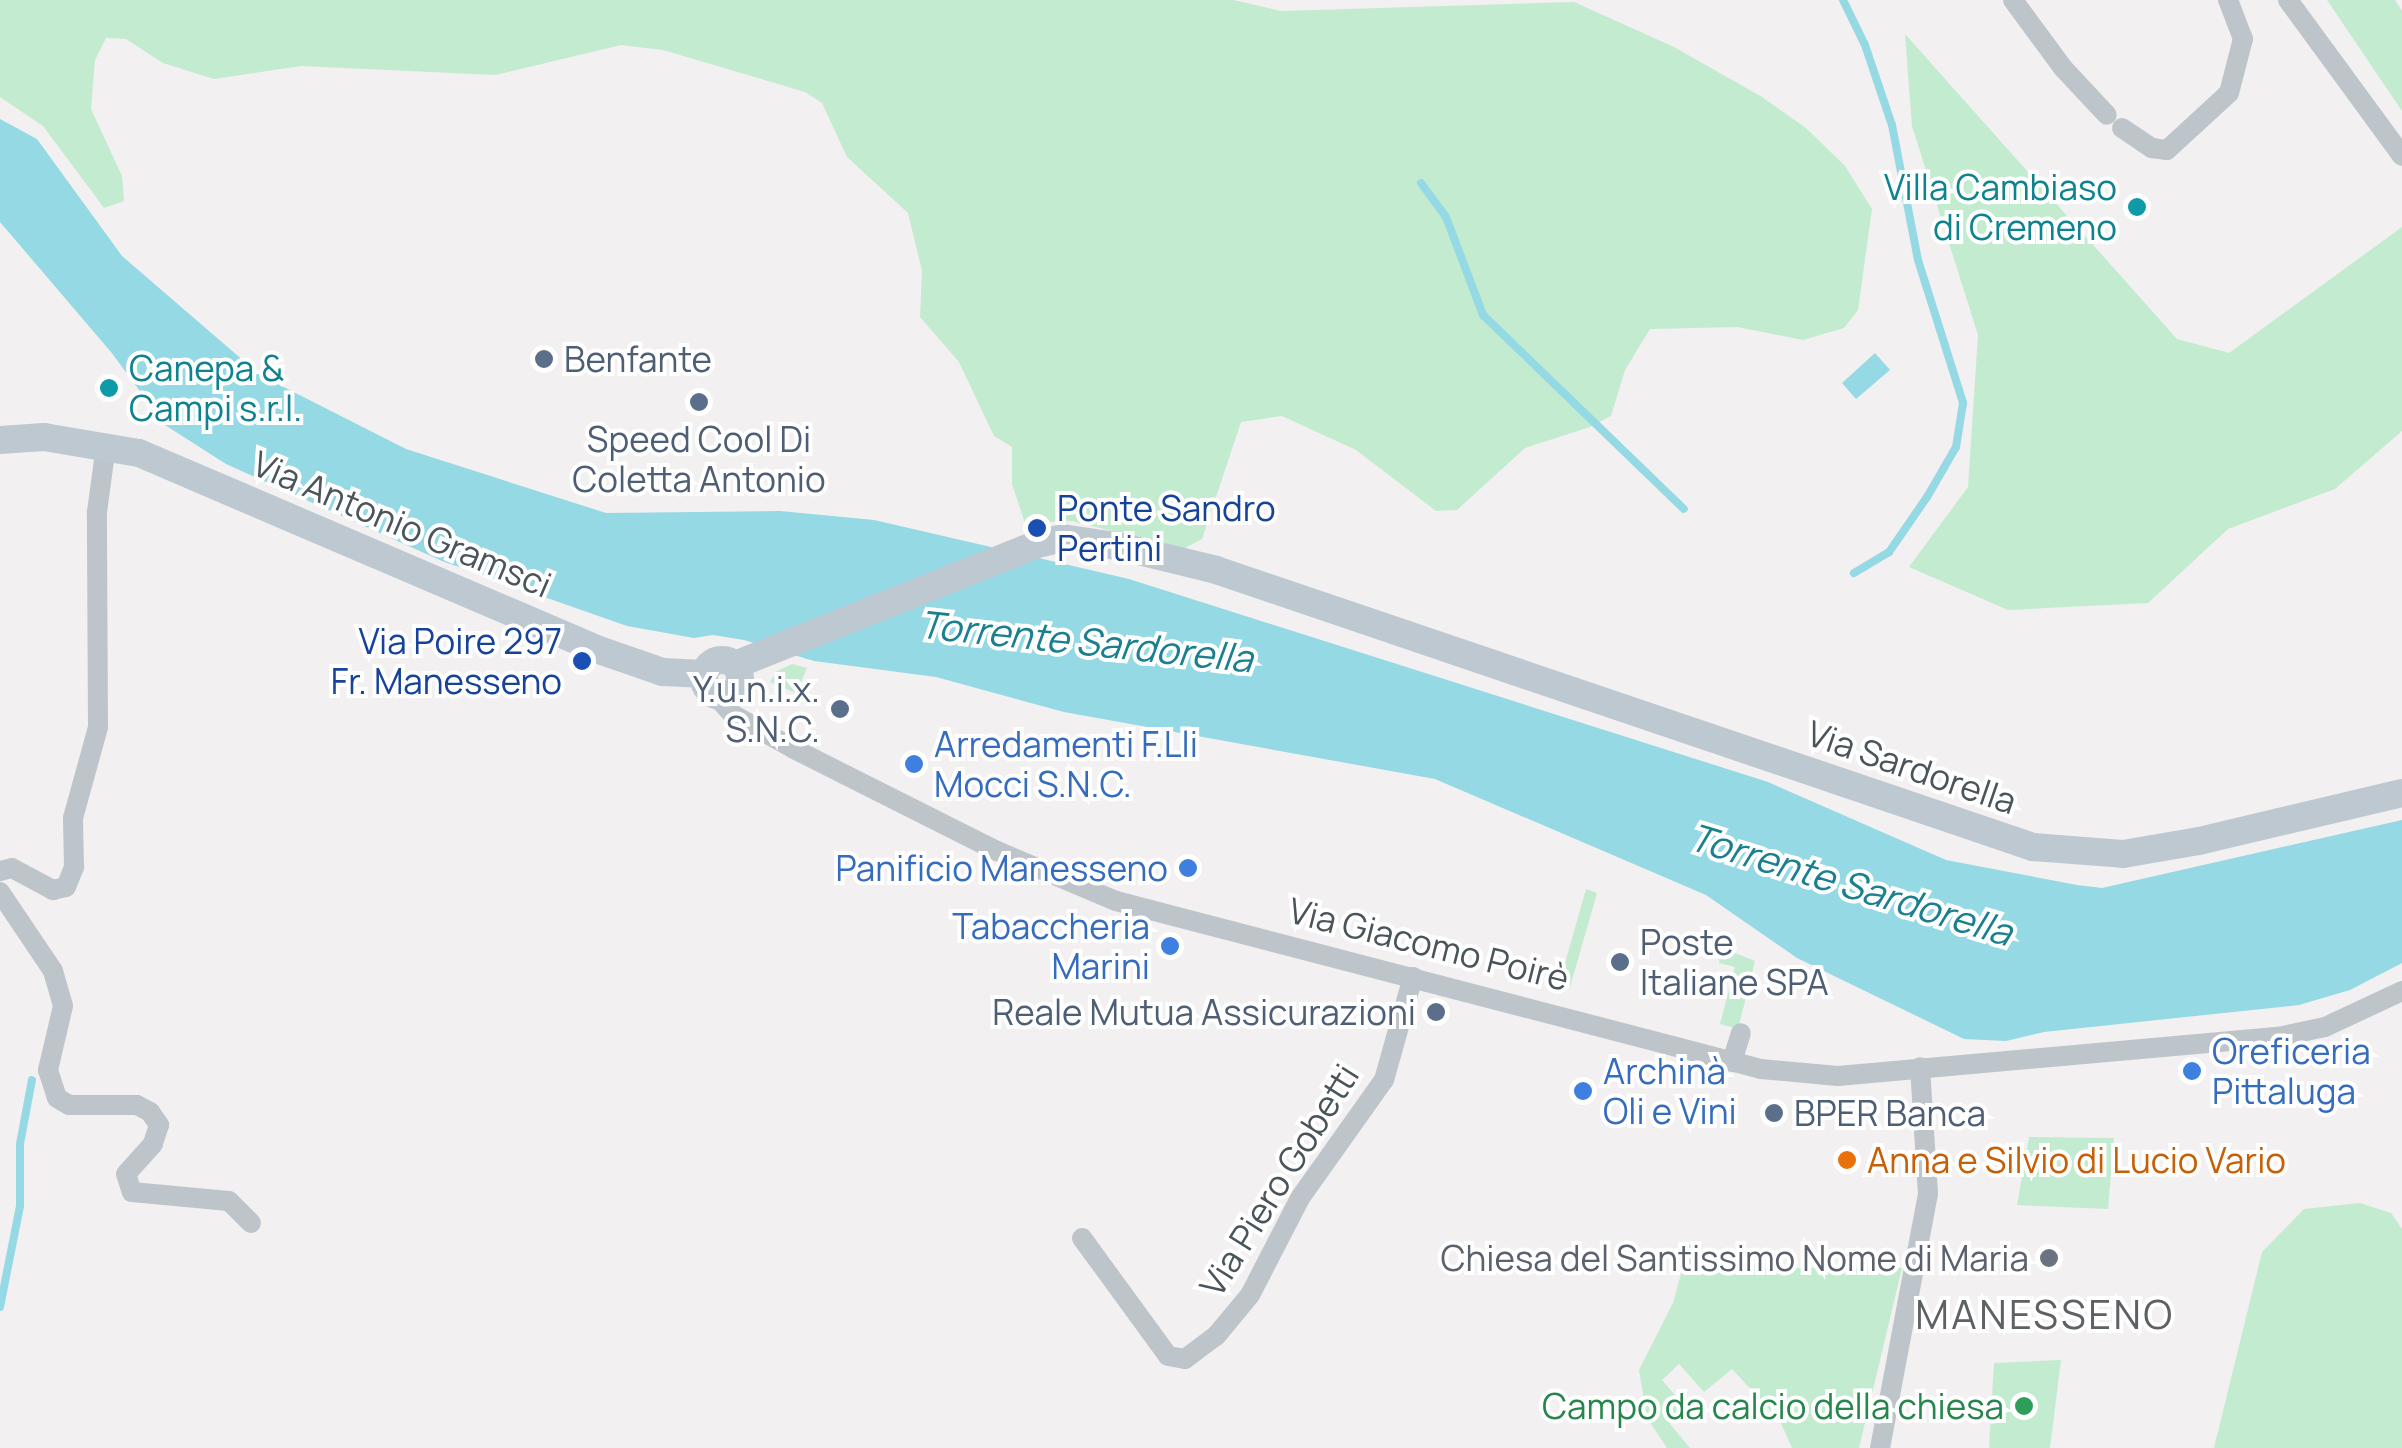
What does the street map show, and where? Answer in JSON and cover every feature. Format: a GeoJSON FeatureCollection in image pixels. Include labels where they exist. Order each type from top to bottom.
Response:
{"type":"FeatureCollection","features":[{"type":"Feature","properties":{"kind":"main road","name":"Via Antonio Gramsci"},"geometry":{"type":"LineString","coordinates":[[0,440],[44,437],[139,453],[599,650],[710,685]]}},
{"type":"Feature","properties":{"kind":"main road","name":"Via Sardorella"},"geometry":{"type":"LineString","coordinates":[[710,685],[728,695],[738,688],[740,676],[735,665],[764,657],[1037,544],[1062,538],[1171,557],[2032,847],[2123,854],[2402,792]]}},
{"type":"Feature","properties":{"kind":"street"},"geometry":{"type":"LineString","coordinates":[[2013,0],[2064,68],[2114,121],[2152,148],[2167,150],[2229,93],[2243,39],[2228,0]]}},
{"type":"Feature","properties":{"kind":"street"},"geometry":{"type":"LineString","coordinates":[[2288,0],[2402,156]]}},
{"type":"Feature","properties":{"kind":"street"},"geometry":{"type":"LineString","coordinates":[[0,871],[12,868],[53,890],[66,888],[74,866],[73,818],[98,727],[96,512],[106,445]]}},
{"type":"Feature","properties":{"kind":"street","name":"Via Giacomo Poirè"},"geometry":{"type":"LineString","coordinates":[[710,685],[732,714],[794,748],[997,851],[1116,901],[1761,1070],[1838,1076],[2290,1036],[2346,1018],[2402,991]]}},
{"type":"Feature","properties":{"kind":"street"},"geometry":{"type":"LineString","coordinates":[[0,892],[54,972],[64,1006],[48,1070],[57,1098],[69,1105],[136,1105],[150,1112],[159,1125],[153,1144],[126,1174],[132,1192],[230,1201],[251,1223]]}},
{"type":"Feature","properties":{"kind":"street","name":"Via Piero Gobetti"},"geometry":{"type":"LineString","coordinates":[[1082,1238],[1168,1356],[1186,1359],[1216,1336],[1250,1295],[1300,1198],[1384,1080],[1413,977]]}},
{"type":"Feature","properties":{"kind":"street"},"geometry":{"type":"LineString","coordinates":[[1732,1062],[1741,1033]]}},
{"type":"Feature","properties":{"kind":"street"},"geometry":{"type":"LineString","coordinates":[[1880,1448],[1928,1194],[1920,1067]]}},
{"type":"Feature","properties":{"kind":"green space"},"geometry":{"type":"Polygon","coordinates":[[[0,0],[1234,0],[1281,11],[1574,2],[1674,47],[1762,97],[1806,128],[1845,166],[1872,209],[1858,310],[1844,328],[1803,340],[1737,327],[1650,329],[1625,370],[1611,416],[1525,448],[1457,510],[1436,511],[1356,450],[1282,416],[1241,422],[1202,539],[1183,549],[1072,521],[1025,523],[1012,484],[1012,447],[994,436],[959,362],[920,317],[922,271],[908,213],[847,157],[822,103],[805,92],[663,50],[621,45],[495,75],[301,66],[214,79],[163,63],[126,39],[106,38],[95,60],[91,109],[122,176],[124,201],[104,208],[43,126],[0,97],[0,0]]]}},
{"type":"Feature","properties":{"kind":"green space"},"geometry":{"type":"Polygon","coordinates":[[[2327,0],[2395,0],[2402,11],[2402,111],[2327,0]]]}},
{"type":"Feature","properties":{"kind":"green space"},"geometry":{"type":"Polygon","coordinates":[[[1905,34],[2177,339],[2229,353],[2402,227],[2402,431],[2335,489],[2228,529],[2148,603],[2008,610],[1909,567],[1968,487],[1978,335],[1912,126],[1905,34]]]}},
{"type":"Feature","properties":{"kind":"green space"},"geometry":{"type":"Polygon","coordinates":[[[792,664],[807,668],[796,693],[770,682],[777,671],[792,664]]]}},
{"type":"Feature","properties":{"kind":"green space"},"geometry":{"type":"Polygon","coordinates":[[[1586,889],[1597,893],[1570,987],[1559,984],[1586,889]]]}},
{"type":"Feature","properties":{"kind":"green space"},"geometry":{"type":"Polygon","coordinates":[[[1722,948],[1755,961],[1738,1029],[1720,1024],[1735,967],[1719,963],[1722,948]]]}},
{"type":"Feature","properties":{"kind":"green space"},"geometry":{"type":"Polygon","coordinates":[[[2029,1137],[2114,1138],[2108,1209],[2017,1205],[2029,1137]]]}},
{"type":"Feature","properties":{"kind":"green space"},"geometry":{"type":"Polygon","coordinates":[[[2360,1203],[2391,1213],[2402,1229],[2402,1448],[2214,1448],[2262,1252],[2304,1209],[2360,1203]]]}},
{"type":"Feature","properties":{"kind":"green space"},"geometry":{"type":"Polygon","coordinates":[[[1689,1245],[1766,1268],[1902,1268],[1859,1448],[1792,1448],[1780,1421],[1732,1369],[1704,1392],[1679,1364],[1662,1380],[1686,1408],[1670,1424],[1690,1448],[1667,1448],[1647,1418],[1639,1370],[1673,1303],[1689,1245]]]}},
{"type":"Feature","properties":{"kind":"green space","name":"Campo da calcio della chiesa"},"geometry":{"type":"Polygon","coordinates":[[[2061,1360],[2050,1448],[1989,1448],[1994,1363],[2061,1360]]]}},
{"type":"Feature","properties":{"kind":"water","name":"Torrente Sardorella"},"geometry":{"type":"Polygon","coordinates":[[[0,119],[37,139],[122,256],[260,375],[406,449],[606,513],[780,511],[874,520],[1129,579],[1768,782],[1946,860],[2077,885],[2102,888],[2402,820],[2402,963],[2350,990],[2299,1005],[2044,1032],[2006,1041],[1964,1039],[1797,958],[1706,895],[1435,779],[1064,712],[936,677],[814,661],[744,640],[713,635],[694,638],[627,626],[442,561],[226,464],[165,425],[111,352],[0,222],[0,119]]]}},
{"type":"Feature","properties":{"kind":"water"},"geometry":{"type":"Polygon","coordinates":[[[1875,353],[1890,370],[1856,399],[1842,383],[1875,353]]]}},
{"type":"Feature","properties":{"kind":"waterway"},"geometry":{"type":"LineString","coordinates":[[1843,0],[1865,45],[1892,125],[1918,260],[1963,403],[1956,447],[1927,497],[1889,552],[1854,573]]}},
{"type":"Feature","properties":{"kind":"waterway"},"geometry":{"type":"LineString","coordinates":[[1421,183],[1446,217],[1483,315],[1684,509]]}},
{"type":"Feature","properties":{"kind":"waterway"},"geometry":{"type":"LineString","coordinates":[[0,1307],[20,1206],[20,1144],[32,1080]]}},
{"type":"Feature","properties":{"kind":"place","name":"Villa Cambiaso di Cremeno"},"geometry":{"type":"Point","coordinates":[2137,207]}},
{"type":"Feature","properties":{"kind":"place","name":"Benfante"},"geometry":{"type":"Point","coordinates":[544,359]}},
{"type":"Feature","properties":{"kind":"place","name":"Canepa & Campi s.r.l."},"geometry":{"type":"Point","coordinates":[109,388]}},
{"type":"Feature","properties":{"kind":"place","name":"Speed Cool Di Coletta Antonio"},"geometry":{"type":"Point","coordinates":[699,402]}},
{"type":"Feature","properties":{"kind":"place","name":"Ponte Sandro Pertini"},"geometry":{"type":"Point","coordinates":[1037,528]}},
{"type":"Feature","properties":{"kind":"place","name":"Via Poire 297 Fr. Manesseno"},"geometry":{"type":"Point","coordinates":[582,661]}},
{"type":"Feature","properties":{"kind":"place","name":"Y.u.n.i.x. S.N.C."},"geometry":{"type":"Point","coordinates":[840,709]}},
{"type":"Feature","properties":{"kind":"place","name":"Arredamenti F.Lli Mocci S.N.C."},"geometry":{"type":"Point","coordinates":[914,764]}},
{"type":"Feature","properties":{"kind":"place","name":"Panificio Manesseno"},"geometry":{"type":"Point","coordinates":[1188,868]}},
{"type":"Feature","properties":{"kind":"place","name":"Tabaccheria Marini"},"geometry":{"type":"Point","coordinates":[1170,946]}},
{"type":"Feature","properties":{"kind":"place","name":"Poste Italiane SPA"},"geometry":{"type":"Point","coordinates":[1620,962]}},
{"type":"Feature","properties":{"kind":"place","name":"Reale Mutua Assicurazioni"},"geometry":{"type":"Point","coordinates":[1436,1012]}},
{"type":"Feature","properties":{"kind":"place","name":"Oreficeria Pittaluga"},"geometry":{"type":"Point","coordinates":[2192,1071]}},
{"type":"Feature","properties":{"kind":"place","name":"Archinà Oli e Vini"},"geometry":{"type":"Point","coordinates":[1583,1091]}},
{"type":"Feature","properties":{"kind":"place","name":"BPER Banca"},"geometry":{"type":"Point","coordinates":[1774,1113]}},
{"type":"Feature","properties":{"kind":"place","name":"Anna e Silvio di Lucio Vario"},"geometry":{"type":"Point","coordinates":[1847,1160]}},
{"type":"Feature","properties":{"kind":"place","name":"Chiesa del Santissimo Nome di Maria"},"geometry":{"type":"Point","coordinates":[2049,1258]}},
{"type":"Feature","properties":{"kind":"place","name":"Campo da calcio della chiesa"},"geometry":{"type":"Point","coordinates":[2024,1406]}},
{"type":"Feature","properties":{"kind":"district","name":"MANESSENO"},"geometry":{"type":"Point","coordinates":[2045,1314]}}]}
